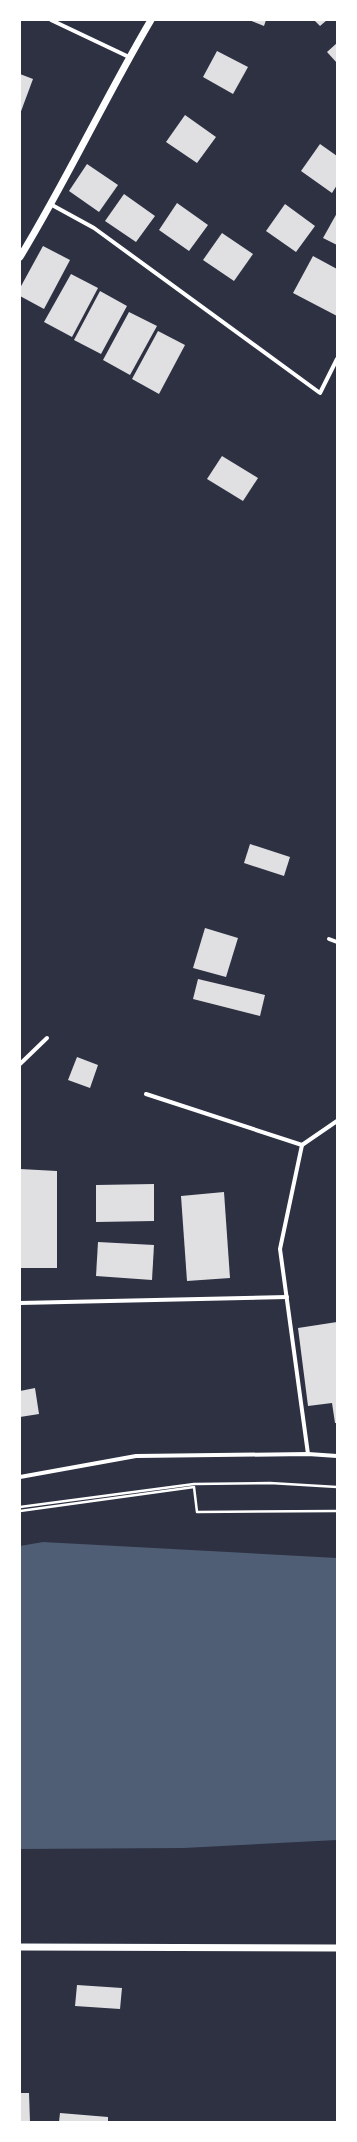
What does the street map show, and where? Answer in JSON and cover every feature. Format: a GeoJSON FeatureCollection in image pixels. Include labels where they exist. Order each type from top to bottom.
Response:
{"type":"FeatureCollection","features":[{"type":"Feature","properties":{"kind":"street"},"geometry":{"type":"LineString","coordinates":[[51,20],[129,57]]}},
{"type":"Feature","properties":{"kind":"street"},"geometry":{"type":"LineString","coordinates":[[20,257],[52,205],[129,57],[151,20]]}},
{"type":"Feature","properties":{"kind":"street"},"geometry":{"type":"LineString","coordinates":[[52,205],[94,228],[320,393],[337,359]]}},
{"type":"Feature","properties":{"kind":"street"},"geometry":{"type":"LineString","coordinates":[[329,939],[337,942]]}},
{"type":"Feature","properties":{"kind":"street"},"geometry":{"type":"LineString","coordinates":[[20,1064],[47,1038]]}},
{"type":"Feature","properties":{"kind":"street"},"geometry":{"type":"LineString","coordinates":[[146,1094],[302,1145]]}},
{"type":"Feature","properties":{"kind":"street"},"geometry":{"type":"LineString","coordinates":[[308,1454],[280,1249],[302,1145],[337,1121]]}},
{"type":"Feature","properties":{"kind":"street"},"geometry":{"type":"LineString","coordinates":[[20,1303],[287,1297]]}},
{"type":"Feature","properties":{"kind":"street"},"geometry":{"type":"LineString","coordinates":[[20,1477],[136,1456],[308,1454],[337,1456]]}},
{"type":"Feature","properties":{"kind":"street"},"geometry":{"type":"LineString","coordinates":[[20,1946],[337,1948]]}},
{"type":"Feature","properties":{"kind":"path"},"geometry":{"type":"LineString","coordinates":[[20,1507],[194,1484],[270,1483],[337,1486]]}},
{"type":"Feature","properties":{"kind":"path"},"geometry":{"type":"LineString","coordinates":[[20,1511],[194,1487],[197,1512],[337,1511]]}},
{"type":"Feature","properties":{"kind":"water"},"geometry":{"type":"Polygon","coordinates":[[[43,1542],[337,1558],[337,1840],[184,1848],[20,1849],[20,1546],[43,1542]]]}},
{"type":"Feature","properties":{"kind":"building"},"geometry":{"type":"Polygon","coordinates":[[[249,20],[266,20],[264,26],[249,20]]]}},
{"type":"Feature","properties":{"kind":"building"},"geometry":{"type":"Polygon","coordinates":[[[314,20],[327,20],[320,26],[314,20]]]}},
{"type":"Feature","properties":{"kind":"building"},"geometry":{"type":"Polygon","coordinates":[[[337,43],[337,63],[327,52],[337,43]]]}},
{"type":"Feature","properties":{"kind":"building"},"geometry":{"type":"Polygon","coordinates":[[[217,51],[248,67],[233,94],[203,77],[217,51]]]}},
{"type":"Feature","properties":{"kind":"building"},"geometry":{"type":"Polygon","coordinates":[[[20,74],[33,79],[20,114],[20,74]]]}},
{"type":"Feature","properties":{"kind":"building"},"geometry":{"type":"Polygon","coordinates":[[[185,115],[216,137],[197,163],[166,142],[185,115]]]}},
{"type":"Feature","properties":{"kind":"building"},"geometry":{"type":"Polygon","coordinates":[[[320,144],[337,156],[337,185],[332,193],[301,171],[320,144]]]}},
{"type":"Feature","properties":{"kind":"building"},"geometry":{"type":"Polygon","coordinates":[[[87,164],[118,185],[99,212],[69,191],[87,164]]]}},
{"type":"Feature","properties":{"kind":"building"},"geometry":{"type":"Polygon","coordinates":[[[124,194],[155,216],[136,242],[105,221],[124,194]]]}},
{"type":"Feature","properties":{"kind":"building"},"geometry":{"type":"Polygon","coordinates":[[[177,203],[208,225],[189,251],[159,230],[177,203]]]}},
{"type":"Feature","properties":{"kind":"building"},"geometry":{"type":"Polygon","coordinates":[[[285,204],[315,226],[296,252],[266,231],[285,204]]]}},
{"type":"Feature","properties":{"kind":"building"},"geometry":{"type":"Polygon","coordinates":[[[337,213],[337,245],[323,238],[337,213]]]}},
{"type":"Feature","properties":{"kind":"building"},"geometry":{"type":"Polygon","coordinates":[[[222,233],[253,254],[234,281],[203,260],[222,233]]]}},
{"type":"Feature","properties":{"kind":"building"},"geometry":{"type":"Polygon","coordinates":[[[43,246],[70,260],[44,309],[20,296],[20,288],[43,246]]]}},
{"type":"Feature","properties":{"kind":"building"},"geometry":{"type":"Polygon","coordinates":[[[313,256],[337,269],[337,316],[293,293],[313,256]]]}},
{"type":"Feature","properties":{"kind":"building"},"geometry":{"type":"Polygon","coordinates":[[[71,274],[98,288],[72,337],[44,322],[71,274]]]}},
{"type":"Feature","properties":{"kind":"building"},"geometry":{"type":"Polygon","coordinates":[[[100,291],[127,306],[101,354],[74,340],[100,291]]]}},
{"type":"Feature","properties":{"kind":"building"},"geometry":{"type":"Polygon","coordinates":[[[129,312],[157,326],[130,375],[103,360],[129,312]]]}},
{"type":"Feature","properties":{"kind":"building"},"geometry":{"type":"Polygon","coordinates":[[[158,331],[185,345],[159,394],[132,379],[158,331]]]}},
{"type":"Feature","properties":{"kind":"building"},"geometry":{"type":"Polygon","coordinates":[[[222,456],[258,478],[243,501],[207,479],[222,456]]]}},
{"type":"Feature","properties":{"kind":"building"},"geometry":{"type":"Polygon","coordinates":[[[250,844],[290,857],[284,876],[244,863],[250,844]]]}},
{"type":"Feature","properties":{"kind":"building"},"geometry":{"type":"Polygon","coordinates":[[[205,928],[238,938],[226,977],[193,968],[205,928]]]}},
{"type":"Feature","properties":{"kind":"building"},"geometry":{"type":"Polygon","coordinates":[[[198,979],[265,995],[260,1016],[193,999],[198,979]]]}},
{"type":"Feature","properties":{"kind":"building"},"geometry":{"type":"Polygon","coordinates":[[[77,1057],[98,1065],[90,1088],[68,1080],[77,1057]]]}},
{"type":"Feature","properties":{"kind":"building"},"geometry":{"type":"Polygon","coordinates":[[[20,1169],[57,1171],[57,1268],[20,1268],[20,1169]]]}},
{"type":"Feature","properties":{"kind":"building"},"geometry":{"type":"Polygon","coordinates":[[[154,1184],[154,1221],[96,1222],[96,1185],[154,1184]]]}},
{"type":"Feature","properties":{"kind":"building"},"geometry":{"type":"Polygon","coordinates":[[[224,1192],[230,1278],[187,1281],[181,1196],[224,1192]]]}},
{"type":"Feature","properties":{"kind":"building"},"geometry":{"type":"Polygon","coordinates":[[[98,1242],[154,1245],[152,1280],[96,1276],[98,1242]]]}},
{"type":"Feature","properties":{"kind":"building"},"geometry":{"type":"Polygon","coordinates":[[[337,1322],[337,1423],[335,1423],[332,1403],[308,1406],[298,1328],[337,1322]]]}},
{"type":"Feature","properties":{"kind":"building"},"geometry":{"type":"Polygon","coordinates":[[[35,1388],[39,1414],[20,1417],[20,1391],[35,1388]]]}},
{"type":"Feature","properties":{"kind":"building"},"geometry":{"type":"Polygon","coordinates":[[[77,1985],[122,1988],[120,2009],[75,2006],[77,1985]]]}},
{"type":"Feature","properties":{"kind":"building"},"geometry":{"type":"Polygon","coordinates":[[[20,2093],[29,2093],[30,2122],[20,2122],[20,2093]]]}},
{"type":"Feature","properties":{"kind":"building"},"geometry":{"type":"Polygon","coordinates":[[[60,2113],[108,2117],[108,2122],[59,2122],[60,2113]]]}}]}
